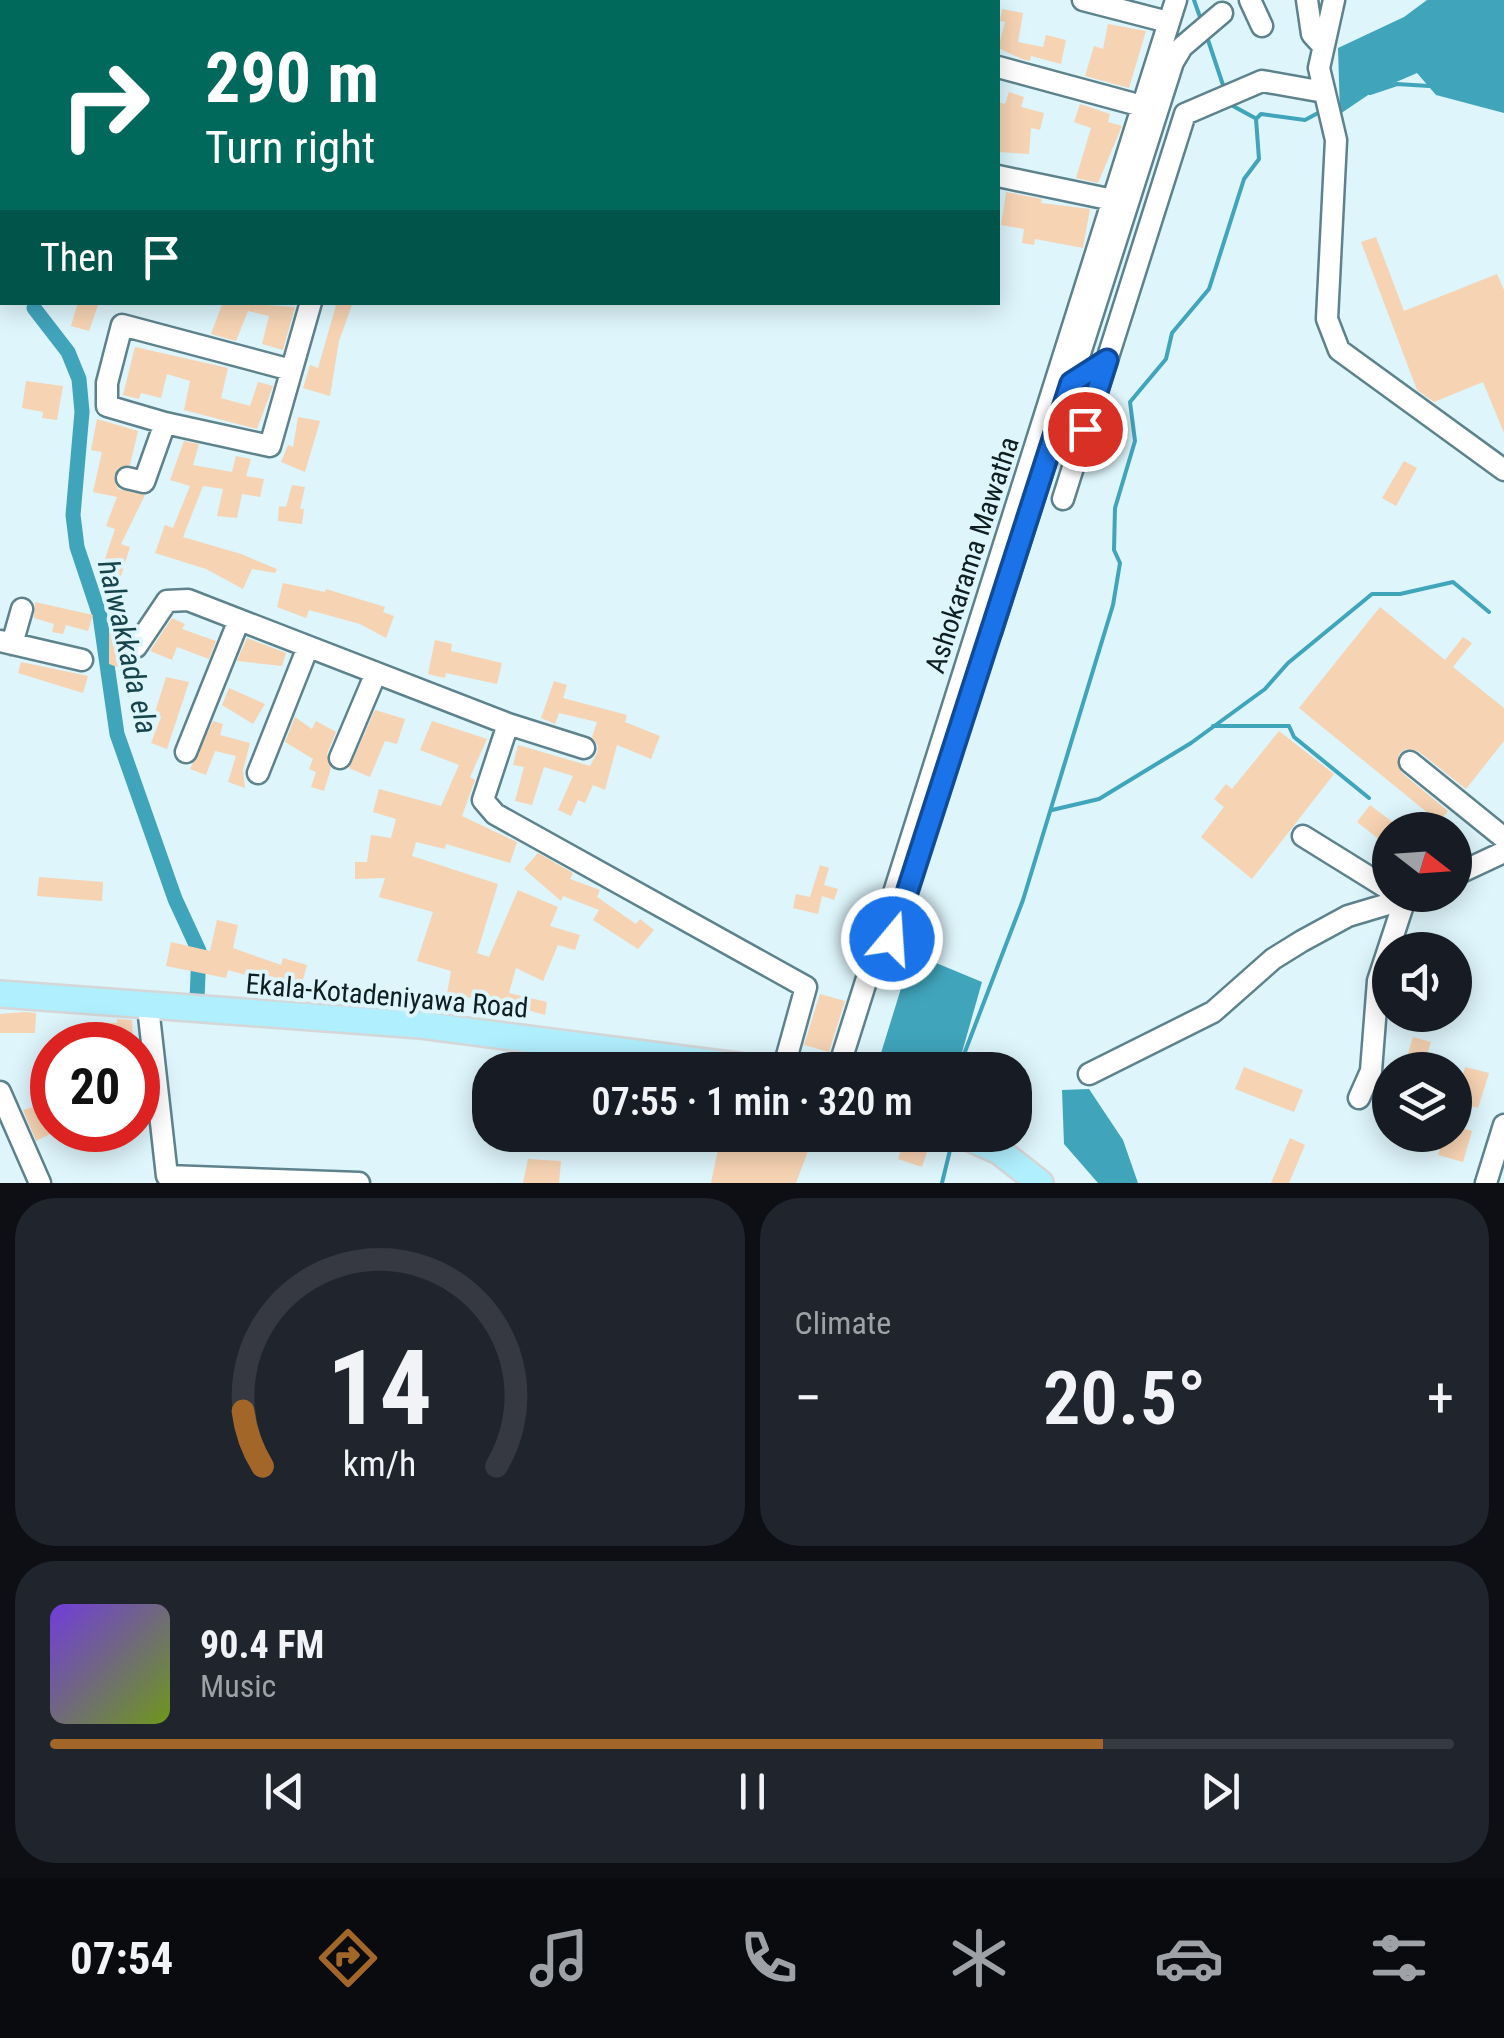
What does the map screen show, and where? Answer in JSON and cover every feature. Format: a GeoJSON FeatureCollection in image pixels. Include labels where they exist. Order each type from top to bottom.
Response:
{"type":"FeatureCollection","features":[{"type":"Feature","properties":{"kind":"main road","name":"Ekala-Kotadeniyawa Road"},"geometry":{"type":"LineString","coordinates":[[0,994],[421,1025],[629,1052]]}},
{"type":"Feature","properties":{"kind":"main road"},"geometry":{"type":"LineString","coordinates":[[1001,1152],[1040,1183]]}},
{"type":"Feature","properties":{"kind":"street"},"geometry":{"type":"LineString","coordinates":[[1083,0],[1168,22]]}},
{"type":"Feature","properties":{"kind":"street","name":"Ashokarama Mawatha"},"geometry":{"type":"LineString","coordinates":[[844,1052],[1176,0]]}},
{"type":"Feature","properties":{"kind":"street"},"geometry":{"type":"LineString","coordinates":[[1250,0],[1262,26]]}},
{"type":"Feature","properties":{"kind":"street"},"geometry":{"type":"LineString","coordinates":[[1307,0],[1312,34],[1323,46]]}},
{"type":"Feature","properties":{"kind":"street"},"geometry":{"type":"LineString","coordinates":[[1334,0],[1319,68],[1336,140],[1327,318],[1340,350],[1504,470]]}},
{"type":"Feature","properties":{"kind":"street"},"geometry":{"type":"LineString","coordinates":[[854,1052],[1173,62],[1182,47],[1222,13]]}},
{"type":"Feature","properties":{"kind":"street"},"geometry":{"type":"LineString","coordinates":[[1000,68],[1142,106]]}},
{"type":"Feature","properties":{"kind":"street"},"geometry":{"type":"LineString","coordinates":[[1063,498],[1185,114],[1262,81],[1324,92]]}},
{"type":"Feature","properties":{"kind":"street"},"geometry":{"type":"LineString","coordinates":[[1000,176],[1113,200]]}},
{"type":"Feature","properties":{"kind":"street"},"geometry":{"type":"LineString","coordinates":[[291,370],[122,325],[107,383],[107,406],[270,446],[310,305]]}},
{"type":"Feature","properties":{"kind":"street"},"geometry":{"type":"LineString","coordinates":[[1071,383],[1107,360]]}},
{"type":"Feature","properties":{"kind":"street"},"geometry":{"type":"LineString","coordinates":[[127,478],[144,482],[165,423]]}},
{"type":"Feature","properties":{"kind":"street"},"geometry":{"type":"LineString","coordinates":[[136,647],[166,601],[188,600],[508,724],[584,748]]}},
{"type":"Feature","properties":{"kind":"street"},"geometry":{"type":"LineString","coordinates":[[22,609],[6,643],[82,660]]}},
{"type":"Feature","properties":{"kind":"street"},"geometry":{"type":"LineString","coordinates":[[186,752],[239,620]]}},
{"type":"Feature","properties":{"kind":"street"},"geometry":{"type":"LineString","coordinates":[[258,773],[308,647]]}},
{"type":"Feature","properties":{"kind":"street"},"geometry":{"type":"LineString","coordinates":[[340,758],[376,673]]}},
{"type":"Feature","properties":{"kind":"street"},"geometry":{"type":"LineString","coordinates":[[508,724],[483,800],[495,814],[806,987],[788,1052]]}},
{"type":"Feature","properties":{"kind":"street"},"geometry":{"type":"LineString","coordinates":[[1410,762],[1504,838]]}},
{"type":"Feature","properties":{"kind":"street"},"geometry":{"type":"LineString","coordinates":[[1303,836],[1372,877]]}},
{"type":"Feature","properties":{"kind":"street"},"geometry":{"type":"LineString","coordinates":[[1472,867],[1504,852]]}},
{"type":"Feature","properties":{"kind":"street"},"geometry":{"type":"LineString","coordinates":[[1089,1074],[1212,1012],[1273,958],[1372,907]]}},
{"type":"Feature","properties":{"kind":"street"},"geometry":{"type":"LineString","coordinates":[[1359,1098],[1371,1071],[1378,981],[1397,912]]}},
{"type":"Feature","properties":{"kind":"street"},"geometry":{"type":"LineString","coordinates":[[148,1007],[168,1179],[359,1183]]}},
{"type":"Feature","properties":{"kind":"street"},"geometry":{"type":"LineString","coordinates":[[0,1092],[40,1183]]}},
{"type":"Feature","properties":{"kind":"street"},"geometry":{"type":"LineString","coordinates":[[1486,1183],[1504,1125]]}},
{"type":"Feature","properties":{"kind":"water"},"geometry":{"type":"Polygon","coordinates":[[[1427,0],[1504,0],[1504,113],[1436,95],[1417,73],[1371,93],[1340,114],[1338,48],[1404,17],[1427,0]]]}},
{"type":"Feature","properties":{"kind":"water"},"geometry":{"type":"Polygon","coordinates":[[[912,953],[982,982],[962,1052],[881,1052],[912,953]]]}},
{"type":"Feature","properties":{"kind":"water"},"geometry":{"type":"Polygon","coordinates":[[[1089,1089],[1123,1140],[1138,1183],[1098,1183],[1064,1144],[1062,1090],[1089,1089]]]}},
{"type":"Feature","properties":{"kind":"building"},"geometry":{"type":"Polygon","coordinates":[[[1002,9],[1023,13],[1018,42],[1043,47],[1046,35],[1066,40],[1061,64],[1031,56],[1030,61],[1000,49],[1005,22],[1000,21],[1002,9]]]}},
{"type":"Feature","properties":{"kind":"building"},"geometry":{"type":"Polygon","coordinates":[[[1108,24],[1146,31],[1129,88],[1085,76],[1094,46],[1103,49],[1108,24]]]}},
{"type":"Feature","properties":{"kind":"building"},"geometry":{"type":"Polygon","coordinates":[[[1009,92],[1024,97],[1021,107],[1044,113],[1040,130],[1031,128],[1029,154],[1000,152],[1000,103],[1005,104],[1009,92]]]}},
{"type":"Feature","properties":{"kind":"building"},"geometry":{"type":"Polygon","coordinates":[[[1080,104],[1110,114],[1108,122],[1122,126],[1098,183],[1076,178],[1091,128],[1074,122],[1080,104]]]}},
{"type":"Feature","properties":{"kind":"building"},"geometry":{"type":"Polygon","coordinates":[[[1006,192],[1042,199],[1041,203],[1090,209],[1083,248],[1035,239],[1034,245],[1022,243],[1024,229],[1001,225],[1006,192]]]}},
{"type":"Feature","properties":{"kind":"building"},"geometry":{"type":"Polygon","coordinates":[[[1376,237],[1404,311],[1497,274],[1504,290],[1504,433],[1483,382],[1434,402],[1417,390],[1361,242],[1376,237]]]}},
{"type":"Feature","properties":{"kind":"building"},"geometry":{"type":"Polygon","coordinates":[[[77,305],[98,305],[89,331],[71,326],[77,305]]]}},
{"type":"Feature","properties":{"kind":"building"},"geometry":{"type":"Polygon","coordinates":[[[222,305],[295,307],[283,350],[262,344],[269,316],[248,311],[236,341],[211,334],[222,305]]]}},
{"type":"Feature","properties":{"kind":"building"},"geometry":{"type":"Polygon","coordinates":[[[336,305],[352,305],[339,341],[330,396],[303,388],[310,365],[318,368],[336,305]]]}},
{"type":"Feature","properties":{"kind":"building"},"geometry":{"type":"Polygon","coordinates":[[[135,347],[228,368],[221,398],[250,406],[258,382],[273,386],[257,429],[184,410],[190,381],[167,374],[161,398],[141,393],[139,399],[123,395],[135,347]]]}},
{"type":"Feature","properties":{"kind":"building"},"geometry":{"type":"Polygon","coordinates":[[[26,381],[63,386],[57,420],[42,418],[43,412],[22,408],[26,381]]]}},
{"type":"Feature","properties":{"kind":"building"},"geometry":{"type":"Polygon","coordinates":[[[298,417],[320,421],[305,472],[281,462],[288,445],[293,447],[298,417]]]}},
{"type":"Feature","properties":{"kind":"building"},"geometry":{"type":"Polygon","coordinates":[[[97,419],[138,431],[130,465],[118,468],[114,476],[118,489],[145,495],[121,544],[130,547],[121,576],[101,571],[115,529],[106,526],[117,497],[93,492],[102,452],[91,450],[97,419]]]}},
{"type":"Feature","properties":{"kind":"building"},"geometry":{"type":"Polygon","coordinates":[[[184,441],[199,444],[193,465],[232,472],[236,456],[251,459],[246,476],[264,479],[260,497],[242,494],[237,518],[217,516],[223,489],[203,486],[183,537],[241,554],[277,569],[275,573],[252,569],[243,589],[206,569],[155,553],[165,525],[173,528],[190,486],[170,480],[184,441]]]}},
{"type":"Feature","properties":{"kind":"building"},"geometry":{"type":"Polygon","coordinates":[[[1404,461],[1417,468],[1396,506],[1382,498],[1404,461]]]}},
{"type":"Feature","properties":{"kind":"building"},"geometry":{"type":"Polygon","coordinates":[[[292,485],[305,487],[300,509],[304,509],[302,524],[278,521],[279,506],[286,507],[292,485]]]}},
{"type":"Feature","properties":{"kind":"building"},"geometry":{"type":"Polygon","coordinates":[[[283,583],[325,592],[326,589],[385,607],[383,612],[394,616],[386,638],[360,624],[309,610],[306,618],[277,607],[283,583]]]}},
{"type":"Feature","properties":{"kind":"building"},"geometry":{"type":"Polygon","coordinates":[[[35,602],[93,615],[88,631],[66,625],[63,634],[52,632],[54,624],[34,618],[35,602]]]}},
{"type":"Feature","properties":{"kind":"building"},"geometry":{"type":"Polygon","coordinates":[[[1380,607],[1445,660],[1463,637],[1472,643],[1453,667],[1504,708],[1504,741],[1466,789],[1418,751],[1406,749],[1399,754],[1401,772],[1448,811],[1427,812],[1299,708],[1380,607]]]}},
{"type":"Feature","properties":{"kind":"building"},"geometry":{"type":"Polygon","coordinates":[[[172,618],[185,624],[182,629],[216,641],[209,659],[177,647],[172,660],[150,651],[172,618]]]}},
{"type":"Feature","properties":{"kind":"building"},"geometry":{"type":"Polygon","coordinates":[[[109,628],[128,629],[123,669],[109,664],[109,628]]]}},
{"type":"Feature","properties":{"kind":"building"},"geometry":{"type":"Polygon","coordinates":[[[247,638],[286,653],[282,666],[237,661],[247,638]]]}},
{"type":"Feature","properties":{"kind":"building"},"geometry":{"type":"Polygon","coordinates":[[[435,640],[452,644],[451,651],[502,663],[497,684],[446,673],[445,678],[428,674],[435,640]]]}},
{"type":"Feature","properties":{"kind":"building"},"geometry":{"type":"Polygon","coordinates":[[[21,662],[88,676],[83,693],[18,673],[21,662]]]}},
{"type":"Feature","properties":{"kind":"building"},"geometry":{"type":"Polygon","coordinates":[[[166,677],[189,682],[167,749],[151,743],[161,717],[153,719],[166,677]]]}},
{"type":"Feature","properties":{"kind":"building"},"geometry":{"type":"Polygon","coordinates":[[[554,681],[567,685],[563,698],[627,715],[625,722],[660,736],[651,759],[617,745],[605,790],[593,785],[585,803],[578,800],[571,816],[558,810],[573,776],[544,767],[532,805],[515,801],[524,767],[513,765],[518,745],[590,766],[597,753],[598,746],[592,737],[597,722],[559,713],[555,724],[541,718],[554,681]]]}},
{"type":"Feature","properties":{"kind":"building"},"geometry":{"type":"Polygon","coordinates":[[[229,688],[265,704],[253,724],[222,705],[229,688]]]}},
{"type":"Feature","properties":{"kind":"building"},"geometry":{"type":"Polygon","coordinates":[[[375,710],[405,719],[397,744],[385,741],[370,777],[349,768],[375,710]]]}},
{"type":"Feature","properties":{"kind":"building"},"geometry":{"type":"Polygon","coordinates":[[[295,717],[312,729],[316,721],[336,732],[327,754],[331,768],[324,791],[311,787],[316,772],[309,769],[313,759],[285,742],[295,717]]]}},
{"type":"Feature","properties":{"kind":"building"},"geometry":{"type":"Polygon","coordinates":[[[213,721],[223,724],[220,735],[250,743],[243,770],[245,788],[228,782],[236,756],[215,751],[206,775],[190,769],[213,721]]]}},
{"type":"Feature","properties":{"kind":"building"},"geometry":{"type":"Polygon","coordinates":[[[432,721],[487,739],[470,777],[475,780],[462,816],[517,842],[510,863],[446,844],[445,849],[416,842],[412,856],[498,884],[477,953],[489,957],[518,890],[558,907],[550,926],[580,935],[575,950],[558,945],[543,981],[516,968],[509,993],[547,1002],[545,1015],[480,996],[479,999],[447,994],[451,971],[417,961],[433,912],[379,897],[385,878],[355,879],[355,862],[367,862],[371,835],[391,838],[396,819],[373,812],[379,789],[441,806],[459,765],[420,750],[432,721]]]}},
{"type":"Feature","properties":{"kind":"building"},"geometry":{"type":"Polygon","coordinates":[[[1279,731],[1334,774],[1252,879],[1201,837],[1224,807],[1214,799],[1226,784],[1232,789],[1279,731]]]}},
{"type":"Feature","properties":{"kind":"building"},"geometry":{"type":"Polygon","coordinates":[[[1370,805],[1379,812],[1372,812],[1372,834],[1357,822],[1370,805]]]}},
{"type":"Feature","properties":{"kind":"building"},"geometry":{"type":"Polygon","coordinates":[[[538,853],[573,873],[570,879],[600,890],[597,897],[636,924],[640,919],[654,930],[638,949],[593,920],[599,910],[563,896],[561,901],[524,869],[538,853]]]}},
{"type":"Feature","properties":{"kind":"building"},"geometry":{"type":"Polygon","coordinates":[[[820,865],[829,868],[824,885],[838,889],[834,900],[822,896],[818,914],[793,908],[796,894],[810,897],[820,865]]]}},
{"type":"Feature","properties":{"kind":"building"},"geometry":{"type":"Polygon","coordinates":[[[39,877],[103,882],[102,901],[37,896],[39,877]]]}},
{"type":"Feature","properties":{"kind":"building"},"geometry":{"type":"Polygon","coordinates":[[[217,920],[238,925],[233,948],[281,965],[283,958],[307,965],[301,987],[228,970],[226,978],[166,966],[171,942],[210,951],[217,920]]]}},
{"type":"Feature","properties":{"kind":"building"},"geometry":{"type":"Polygon","coordinates":[[[820,994],[845,1001],[829,1052],[804,1045],[820,994]]]}},
{"type":"Feature","properties":{"kind":"building"},"geometry":{"type":"Polygon","coordinates":[[[36,1013],[36,1022],[30,1022],[30,1033],[0,1033],[0,1014],[36,1013]]]}},
{"type":"Feature","properties":{"kind":"building"},"geometry":{"type":"Polygon","coordinates":[[[1413,1037],[1431,1042],[1428,1052],[1408,1052],[1413,1037]]]}},
{"type":"Feature","properties":{"kind":"building"},"geometry":{"type":"Polygon","coordinates":[[[1244,1067],[1303,1090],[1294,1112],[1235,1089],[1244,1067]]]}},
{"type":"Feature","properties":{"kind":"building"},"geometry":{"type":"Polygon","coordinates":[[[1472,1069],[1489,1073],[1478,1108],[1472,1106],[1472,1069]]]}},
{"type":"Feature","properties":{"kind":"building"},"geometry":{"type":"Polygon","coordinates":[[[30,1108],[30,1127],[23,1110],[30,1108]]]}},
{"type":"Feature","properties":{"kind":"building"},"geometry":{"type":"Polygon","coordinates":[[[1290,1138],[1305,1145],[1289,1183],[1271,1183],[1290,1138]]]}},
{"type":"Feature","properties":{"kind":"building"},"geometry":{"type":"Polygon","coordinates":[[[717,1152],[808,1152],[796,1183],[711,1183],[717,1152]]]}},
{"type":"Feature","properties":{"kind":"building"},"geometry":{"type":"Polygon","coordinates":[[[900,1152],[927,1152],[922,1167],[898,1159],[900,1152]]]}},
{"type":"Feature","properties":{"kind":"building"},"geometry":{"type":"Polygon","coordinates":[[[1439,1152],[1466,1152],[1463,1162],[1438,1155],[1439,1152]]]}},
{"type":"Feature","properties":{"kind":"building"},"geometry":{"type":"Polygon","coordinates":[[[528,1159],[561,1161],[559,1183],[523,1183],[528,1159]]]}},
{"type":"Feature","properties":{"kind":"waterway"},"geometry":{"type":"LineString","coordinates":[[1194,0],[1200,17]]}},
{"type":"Feature","properties":{"kind":"waterway"},"geometry":{"type":"LineString","coordinates":[[1208,40],[1223,85]]}},
{"type":"Feature","properties":{"kind":"waterway"},"geometry":{"type":"LineString","coordinates":[[1370,93],[1397,84],[1429,86]]}},
{"type":"Feature","properties":{"kind":"waterway"},"geometry":{"type":"LineString","coordinates":[[1233,106],[1255,118]]}},
{"type":"Feature","properties":{"kind":"waterway"},"geometry":{"type":"LineString","coordinates":[[965,1052],[1023,900],[1113,605],[1120,563],[1114,550],[1115,508],[1135,441],[1130,402],[1166,359],[1172,333],[1209,289],[1244,179],[1259,159],[1256,119],[1261,114],[1305,120],[1318,113]]}},
{"type":"Feature","properties":{"kind":"waterway","name":"halwakkada ela"},"geometry":{"type":"LineString","coordinates":[[34,308],[68,352],[79,379],[82,412],[73,515],[77,547],[100,616],[117,734],[175,899],[199,951],[197,999]]}},
{"type":"Feature","properties":{"kind":"waterway"},"geometry":{"type":"LineString","coordinates":[[1052,810],[1099,799],[1191,743],[1265,689],[1288,663],[1372,594],[1400,594],[1453,582],[1489,612]]}},
{"type":"Feature","properties":{"kind":"waterway"},"geometry":{"type":"LineString","coordinates":[[1213,726],[1289,726],[1294,737],[1369,798]]}},
{"type":"Feature","properties":{"kind":"waterway"},"geometry":{"type":"LineString","coordinates":[[942,1183],[950,1152]]}},
{"type":"Feature","properties":{"kind":"route"},"geometry":{"type":"LineString","coordinates":[[892,939],[1071,383],[1107,360],[1085,429]]}}]}
